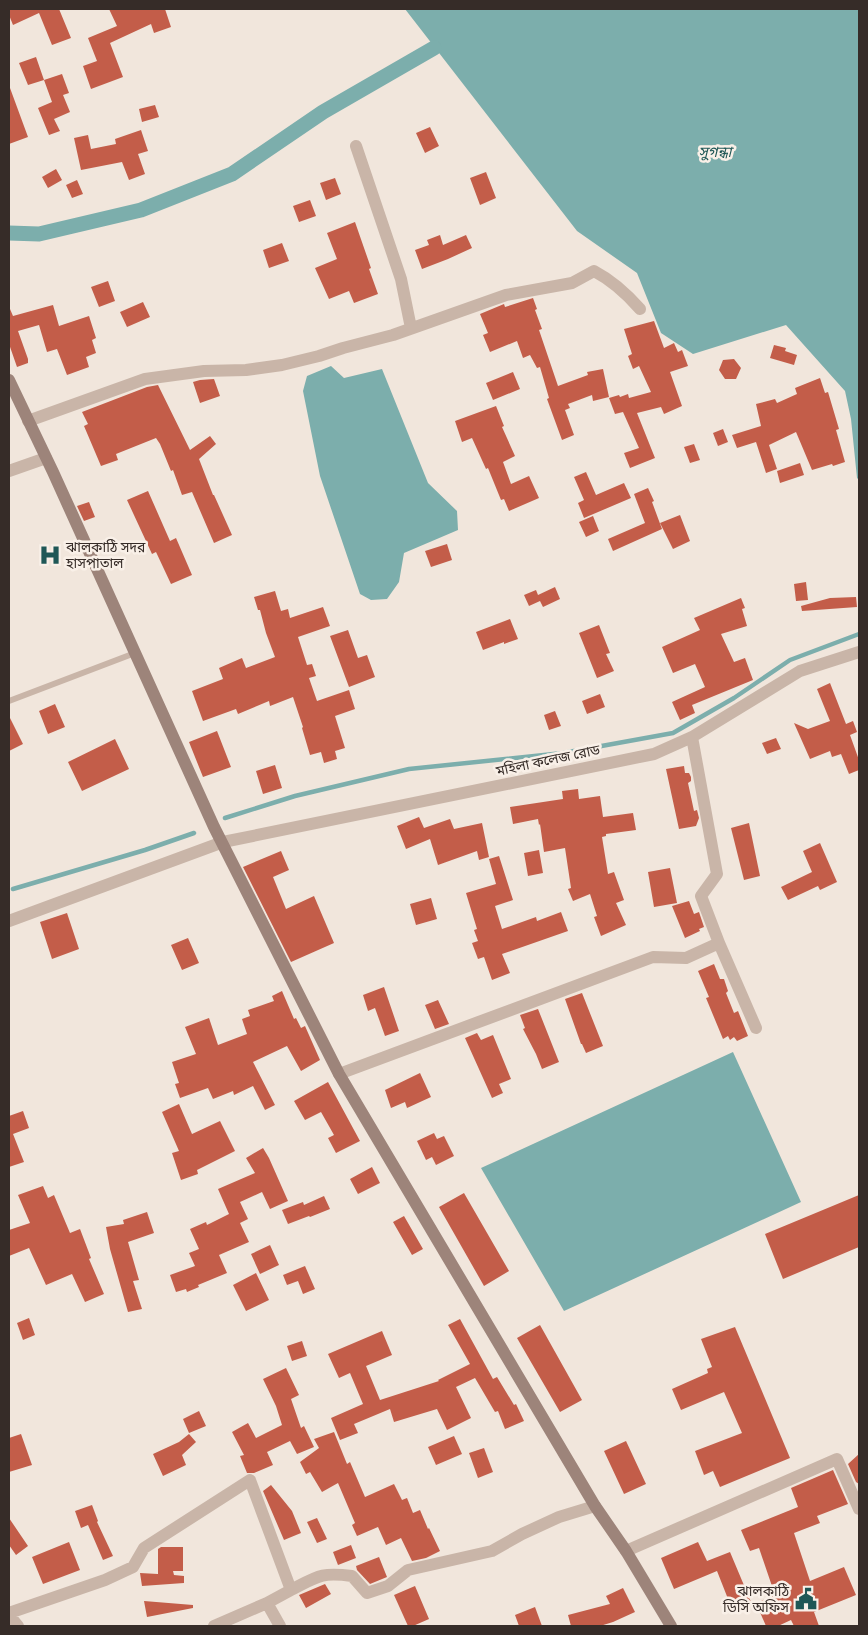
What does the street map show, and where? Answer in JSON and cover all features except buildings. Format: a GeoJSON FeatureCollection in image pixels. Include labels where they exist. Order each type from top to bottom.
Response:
{"type":"FeatureCollection","features":[{"type":"Feature","properties":{"kind":"main road"},"geometry":{"type":"LineString","coordinates":[[9,380],[214,827],[339,1074],[595,1506],[626,1551],[671,1626]]}},
{"type":"Feature","properties":{"kind":"street"},"geometry":{"type":"LineString","coordinates":[[356,146],[401,279],[411,328]]}},
{"type":"Feature","properties":{"kind":"street"},"geometry":{"type":"LineString","coordinates":[[28,422],[145,379],[204,371],[246,370],[282,365],[319,356],[411,328],[506,295],[572,283],[594,271],[609,279],[640,309]]}},
{"type":"Feature","properties":{"kind":"street"},"geometry":{"type":"LineString","coordinates":[[9,471],[46,458]]}},
{"type":"Feature","properties":{"kind":"street","name":"মহিলা কলেজ রোড"},"geometry":{"type":"LineString","coordinates":[[9,921],[222,842],[654,754],[692,737],[800,671],[859,652]]}},
{"type":"Feature","properties":{"kind":"street"},"geometry":{"type":"LineString","coordinates":[[692,737],[717,874],[701,896],[756,1028]]}},
{"type":"Feature","properties":{"kind":"street"},"geometry":{"type":"LineString","coordinates":[[339,1074],[653,957],[686,958],[720,943]]}},
{"type":"Feature","properties":{"kind":"street"},"geometry":{"type":"LineString","coordinates":[[626,1551],[837,1458],[859,1509]]}},
{"type":"Feature","properties":{"kind":"street"},"geometry":{"type":"LineString","coordinates":[[18,1626],[9,1614],[105,1580],[133,1567],[144,1548],[250,1480],[291,1590]]}},
{"type":"Feature","properties":{"kind":"street"},"geometry":{"type":"LineString","coordinates":[[214,1626],[268,1603],[317,1576],[330,1573],[352,1576],[367,1594],[388,1586],[408,1570],[492,1551],[522,1534],[559,1517],[595,1506]]}},
{"type":"Feature","properties":{"kind":"street"},"geometry":{"type":"LineString","coordinates":[[268,1603],[280,1626]]}},
{"type":"Feature","properties":{"kind":"lane"},"geometry":{"type":"LineString","coordinates":[[9,701],[135,653]]}},
{"type":"Feature","properties":{"kind":"water","name":"সুগন্ধা"},"geometry":{"type":"Polygon","coordinates":[[[405,9],[859,9],[859,480],[857,478],[851,419],[845,391],[786,325],[693,354],[661,333],[637,273],[577,231],[405,9]]]}},
{"type":"Feature","properties":{"kind":"water"},"geometry":{"type":"Polygon","coordinates":[[[331,366],[344,378],[382,369],[428,483],[457,511],[458,530],[404,553],[399,582],[387,599],[371,600],[360,594],[320,476],[303,391],[307,376],[331,366]]]}},
{"type":"Feature","properties":{"kind":"water"},"geometry":{"type":"Polygon","coordinates":[[[733,1052],[801,1202],[564,1311],[481,1168],[733,1052]]]}},
{"type":"Feature","properties":{"kind":"waterway"},"geometry":{"type":"LineString","coordinates":[[9,233],[39,234],[141,210],[232,174],[323,112],[434,48]]}},
{"type":"Feature","properties":{"kind":"waterway"},"geometry":{"type":"LineString","coordinates":[[225,818],[295,796],[409,769],[563,753],[673,733],[734,698],[790,660],[859,634]]}},
{"type":"Feature","properties":{"kind":"waterway"},"geometry":{"type":"LineString","coordinates":[[13,889],[145,850],[194,833]]}},
{"type":"Feature","properties":{"kind":"place","name":"ঝালকাঠি সদর হাসপাতাল"},"geometry":{"type":"Point","coordinates":[50,555]}},
{"type":"Feature","properties":{"kind":"place","name":"ঝালকাঠি ডিসি অফিস"},"geometry":{"type":"Point","coordinates":[806,1599]}}]}
